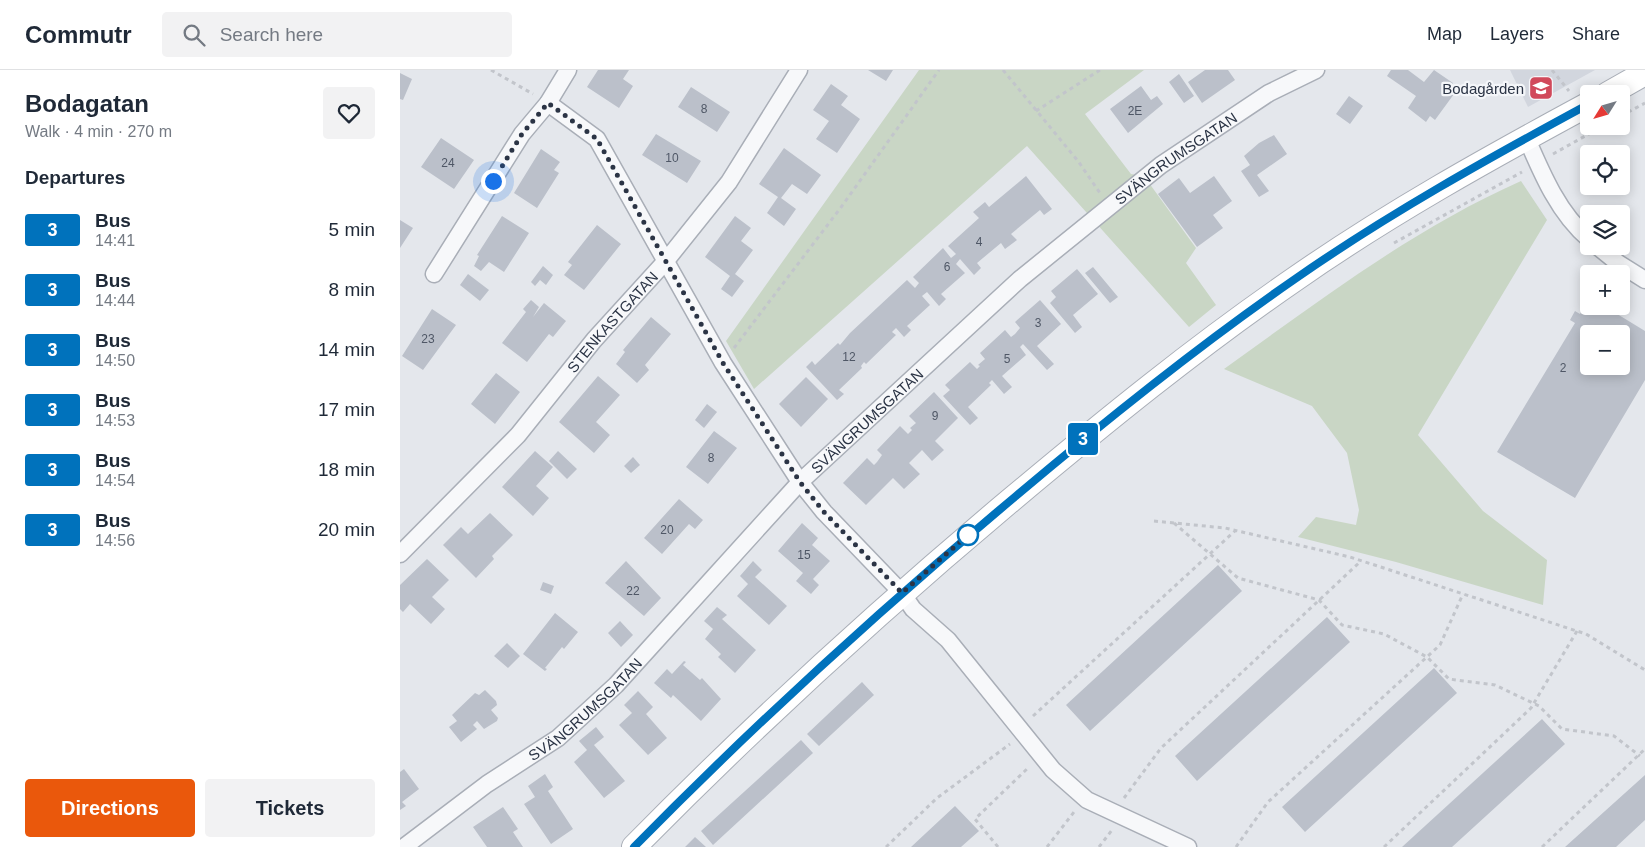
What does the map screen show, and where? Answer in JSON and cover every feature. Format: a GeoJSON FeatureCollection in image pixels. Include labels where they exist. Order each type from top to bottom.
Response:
{"type":"FeatureCollection","features":[{"type":"Feature","properties":{"kind":"street"},"geometry":{"type":"LineString","coordinates":[[434,274],[522,134],[548,103],[568,70]]}},
{"type":"Feature","properties":{"kind":"street","name":"STENKASTGATAN"},"geometry":{"type":"LineString","coordinates":[[400,554],[518,435],[594,340],[665,262],[729,182],[799,70]]}},
{"type":"Feature","properties":{"kind":"street","name":"SVÄNGRUMSGATAN"},"geometry":{"type":"LineString","coordinates":[[404,847],[487,784],[558,738],[616,685],[800,482],[1020,279],[1161,165],[1270,93],[1316,70]]}},
{"type":"Feature","properties":{"kind":"street"},"geometry":{"type":"LineString","coordinates":[[1624,85],[1645,73]]}},
{"type":"Feature","properties":{"kind":"street"},"geometry":{"type":"LineString","coordinates":[[548,103],[597,139],[723,363],[800,482],[824,512],[902,593],[913,609],[948,640],[1054,770],[1085,798],[1188,847]]}},
{"type":"Feature","properties":{"kind":"street"},"geometry":{"type":"LineString","coordinates":[[634,847],[773,711],[902,593],[1102,423],[1297,278],[1405,208],[1580,109]]}},
{"type":"Feature","properties":{"kind":"street"},"geometry":{"type":"LineString","coordinates":[[1527,140],[1549,188],[1580,232]]}},
{"type":"Feature","properties":{"kind":"street"},"geometry":{"type":"LineString","coordinates":[[1608,255],[1645,280]]}},
{"type":"Feature","properties":{"kind":"path"},"geometry":{"type":"LineString","coordinates":[[491,70],[548,103]]}},
{"type":"Feature","properties":{"kind":"path"},"geometry":{"type":"LineString","coordinates":[[723,363],[842,206],[939,70]]}},
{"type":"Feature","properties":{"kind":"path"},"geometry":{"type":"LineString","coordinates":[[1003,70],[1078,161],[1108,206]]}},
{"type":"Feature","properties":{"kind":"path"},"geometry":{"type":"LineString","coordinates":[[1036,112],[1100,70]]}},
{"type":"Feature","properties":{"kind":"path"},"geometry":{"type":"LineString","coordinates":[[1630,111],[1645,103]]}},
{"type":"Feature","properties":{"kind":"path"},"geometry":{"type":"LineString","coordinates":[[1389,245],[1587,135]]}},
{"type":"Feature","properties":{"kind":"path"},"geometry":{"type":"LineString","coordinates":[[1154,522],[1236,530],[1361,561],[1586,634],[1645,670]]}},
{"type":"Feature","properties":{"kind":"path"},"geometry":{"type":"LineString","coordinates":[[1174,523],[1238,578],[1319,600],[1342,625],[1384,634],[1427,657],[1449,679],[1495,685],[1533,705],[1539,706],[1562,729],[1614,736],[1640,756]]}},
{"type":"Feature","properties":{"kind":"path"},"geometry":{"type":"LineString","coordinates":[[886,847],[937,798],[1021,731],[1236,530]]}},
{"type":"Feature","properties":{"kind":"path"},"geometry":{"type":"LineString","coordinates":[[1113,812],[1162,748],[1361,561]]}},
{"type":"Feature","properties":{"kind":"path"},"geometry":{"type":"LineString","coordinates":[[1236,847],[1268,802],[1440,645],[1463,594]]}},
{"type":"Feature","properties":{"kind":"path"},"geometry":{"type":"LineString","coordinates":[[1384,847],[1533,705],[1577,631]]}},
{"type":"Feature","properties":{"kind":"path"},"geometry":{"type":"LineString","coordinates":[[1542,847],[1640,756],[1645,749]]}},
{"type":"Feature","properties":{"kind":"path"},"geometry":{"type":"LineString","coordinates":[[998,847],[975,819],[1041,755]]}},
{"type":"Feature","properties":{"kind":"path"},"geometry":{"type":"LineString","coordinates":[[1047,847],[1085,798]]}},
{"type":"Feature","properties":{"kind":"shaded area","name":"Bodagården"},"geometry":{"type":"Polygon","coordinates":[[[1510,70],[1595,70],[1528,107],[1510,70]]]}},
{"type":"Feature","properties":{"kind":"green space"},"geometry":{"type":"Polygon","coordinates":[[[919,70],[1144,70],[1085,114],[1131,174],[1144,176],[1196,248],[1186,263],[1216,305],[1189,327],[1027,146],[754,389],[726,341],[919,70]]]}},
{"type":"Feature","properties":{"kind":"green space"},"geometry":{"type":"Polygon","coordinates":[[[1521,181],[1547,220],[1418,435],[1483,511],[1547,560],[1543,605],[1396,562],[1298,537],[1316,517],[1356,525],[1359,510],[1347,453],[1312,406],[1224,369],[1331,292],[1405,244],[1442,221],[1521,181]]]}},
{"type":"Feature","properties":{"kind":"building"},"geometry":{"type":"Polygon","coordinates":[[[598,70],[629,70],[623,79],[633,86],[619,108],[587,87],[598,70]]]}},
{"type":"Feature","properties":{"kind":"building"},"geometry":{"type":"Polygon","coordinates":[[[868,70],[893,70],[886,81],[868,70]]]}},
{"type":"Feature","properties":{"kind":"building"},"geometry":{"type":"Polygon","coordinates":[[[1205,70],[1228,70],[1235,80],[1202,103],[1188,82],[1205,70]]]}},
{"type":"Feature","properties":{"kind":"building"},"geometry":{"type":"Polygon","coordinates":[[[1391,70],[1408,70],[1424,82],[1434,70],[1453,83],[1448,90],[1454,94],[1435,120],[1430,116],[1426,122],[1408,108],[1416,96],[1387,76],[1391,70]]]}},
{"type":"Feature","properties":{"kind":"building"},"geometry":{"type":"Polygon","coordinates":[[[400,73],[412,79],[403,100],[400,99],[400,73]]]}},
{"type":"Feature","properties":{"kind":"building"},"geometry":{"type":"Polygon","coordinates":[[[1179,74],[1194,96],[1184,103],[1169,82],[1179,74]]]}},
{"type":"Feature","properties":{"kind":"building"},"geometry":{"type":"Polygon","coordinates":[[[831,84],[848,96],[841,105],[860,119],[837,153],[816,139],[829,121],[813,110],[831,84]]]}},
{"type":"Feature","properties":{"kind":"building"},"geometry":{"type":"Polygon","coordinates":[[[1141,86],[1151,100],[1157,96],[1163,104],[1128,133],[1110,109],[1141,86]]]}},
{"type":"Feature","properties":{"kind":"building"},"geometry":{"type":"Polygon","coordinates":[[[691,87],[730,112],[717,132],[678,107],[691,87]]]}},
{"type":"Feature","properties":{"kind":"building"},"geometry":{"type":"Polygon","coordinates":[[[1349,96],[1363,106],[1350,124],[1336,114],[1349,96]]]}},
{"type":"Feature","properties":{"kind":"building"},"geometry":{"type":"Polygon","coordinates":[[[656,134],[701,161],[687,183],[642,155],[656,134]]]}},
{"type":"Feature","properties":{"kind":"building"},"geometry":{"type":"Polygon","coordinates":[[[1274,135],[1287,154],[1257,175],[1269,191],[1259,197],[1241,171],[1250,165],[1244,156],[1259,143],[1274,135]]]}},
{"type":"Feature","properties":{"kind":"building"},"geometry":{"type":"Polygon","coordinates":[[[441,138],[474,160],[454,189],[421,167],[441,138]]]}},
{"type":"Feature","properties":{"kind":"building"},"geometry":{"type":"Polygon","coordinates":[[[784,148],[821,175],[807,194],[792,184],[781,198],[796,209],[784,226],[767,213],[778,197],[759,184],[784,148]]]}},
{"type":"Feature","properties":{"kind":"building"},"geometry":{"type":"Polygon","coordinates":[[[541,149],[560,162],[554,170],[559,173],[537,208],[514,193],[541,149]]]}},
{"type":"Feature","properties":{"kind":"building"},"geometry":{"type":"Polygon","coordinates":[[[1026,176],[1052,209],[1044,215],[1040,210],[1011,234],[1017,240],[1005,249],[1001,243],[977,263],[981,268],[974,275],[960,259],[956,264],[965,273],[941,294],[946,299],[939,306],[927,292],[922,296],[930,305],[907,326],[911,330],[904,337],[896,328],[892,332],[896,335],[866,364],[864,362],[861,366],[862,368],[839,390],[844,394],[837,400],[806,367],[812,361],[815,365],[838,343],[840,345],[850,333],[907,280],[915,288],[919,283],[913,277],[943,248],[951,258],[956,254],[948,246],[979,218],[973,212],[985,202],[989,207],[1026,176]]]}},
{"type":"Feature","properties":{"kind":"building"},"geometry":{"type":"Polygon","coordinates":[[[1214,176],[1232,201],[1213,215],[1223,228],[1197,247],[1158,194],[1179,178],[1190,193],[1214,176]]]}},
{"type":"Feature","properties":{"kind":"building"},"geometry":{"type":"Polygon","coordinates":[[[502,216],[529,233],[504,272],[489,262],[481,271],[474,266],[479,256],[477,255],[502,216]]]}},
{"type":"Feature","properties":{"kind":"building"},"geometry":{"type":"Polygon","coordinates":[[[735,216],[751,228],[741,241],[753,250],[735,274],[744,281],[732,297],[721,289],[730,276],[705,257],[735,216]]]}},
{"type":"Feature","properties":{"kind":"building"},"geometry":{"type":"Polygon","coordinates":[[[400,220],[413,228],[400,248],[400,220]]]}},
{"type":"Feature","properties":{"kind":"building"},"geometry":{"type":"Polygon","coordinates":[[[597,225],[621,244],[584,290],[564,275],[572,265],[568,262],[597,225]]]}},
{"type":"Feature","properties":{"kind":"building"},"geometry":{"type":"Polygon","coordinates":[[[543,266],[553,275],[546,285],[540,280],[535,286],[531,282],[543,266]]]}},
{"type":"Feature","properties":{"kind":"building"},"geometry":{"type":"Polygon","coordinates":[[[1093,267],[1118,297],[1110,303],[1085,273],[1093,267]]]}},
{"type":"Feature","properties":{"kind":"building"},"geometry":{"type":"Polygon","coordinates":[[[1077,269],[1098,294],[1073,315],[1082,327],[1075,333],[1050,303],[1056,297],[1051,291],[1077,269]]]}},
{"type":"Feature","properties":{"kind":"building"},"geometry":{"type":"Polygon","coordinates":[[[468,274],[489,290],[480,301],[460,285],[468,274]]]}},
{"type":"Feature","properties":{"kind":"building"},"geometry":{"type":"Polygon","coordinates":[[[531,300],[539,307],[533,317],[544,303],[566,321],[553,337],[549,334],[527,362],[502,343],[526,312],[523,309],[531,300]]]}},
{"type":"Feature","properties":{"kind":"building"},"geometry":{"type":"Polygon","coordinates":[[[1040,300],[1061,324],[1037,346],[1054,364],[1047,370],[1023,344],[1020,347],[1026,355],[1002,376],[1012,387],[1004,394],[992,380],[989,383],[991,385],[968,407],[978,418],[970,425],[943,396],[950,390],[945,385],[970,362],[977,369],[980,366],[978,365],[985,359],[980,353],[1005,330],[1011,337],[1015,334],[1020,328],[1015,322],[1040,300]]]}},
{"type":"Feature","properties":{"kind":"building"},"geometry":{"type":"Polygon","coordinates":[[[432,309],[456,325],[423,370],[402,356],[432,309]]]}},
{"type":"Feature","properties":{"kind":"building"},"geometry":{"type":"Polygon","coordinates":[[[1575,311],[1580,315],[1619,315],[1645,331],[1645,380],[1575,498],[1497,452],[1575,323],[1570,320],[1575,311]]]}},
{"type":"Feature","properties":{"kind":"building"},"geometry":{"type":"Polygon","coordinates":[[[651,317],[671,334],[645,365],[649,370],[637,383],[616,364],[625,352],[623,350],[651,317]]]}},
{"type":"Feature","properties":{"kind":"building"},"geometry":{"type":"Polygon","coordinates":[[[496,373],[520,392],[495,424],[471,404],[496,373]]]}},
{"type":"Feature","properties":{"kind":"building"},"geometry":{"type":"Polygon","coordinates":[[[598,376],[620,395],[596,422],[610,435],[594,453],[559,422],[598,376]]]}},
{"type":"Feature","properties":{"kind":"building"},"geometry":{"type":"Polygon","coordinates":[[[806,377],[828,399],[801,427],[779,404],[806,377]]]}},
{"type":"Feature","properties":{"kind":"building"},"geometry":{"type":"Polygon","coordinates":[[[934,392],[958,418],[935,441],[944,450],[932,461],[922,450],[909,463],[920,474],[904,489],[893,478],[866,505],[843,483],[867,458],[874,465],[877,462],[882,455],[877,450],[900,426],[908,434],[912,430],[910,428],[916,423],[909,416],[934,392]]]}},
{"type":"Feature","properties":{"kind":"building"},"geometry":{"type":"Polygon","coordinates":[[[707,404],[717,412],[704,428],[695,420],[707,404]]]}},
{"type":"Feature","properties":{"kind":"building"},"geometry":{"type":"Polygon","coordinates":[[[714,431],[737,448],[708,484],[686,467],[714,431]]]}},
{"type":"Feature","properties":{"kind":"building"},"geometry":{"type":"Polygon","coordinates":[[[535,451],[553,467],[536,486],[549,498],[533,516],[502,487],[535,451]]]}},
{"type":"Feature","properties":{"kind":"building"},"geometry":{"type":"Polygon","coordinates":[[[558,451],[577,469],[567,479],[549,461],[558,451]]]}},
{"type":"Feature","properties":{"kind":"building"},"geometry":{"type":"Polygon","coordinates":[[[633,457],[640,465],[631,473],[624,466],[633,457]]]}},
{"type":"Feature","properties":{"kind":"building"},"geometry":{"type":"Polygon","coordinates":[[[679,499],[703,520],[695,529],[689,524],[662,554],[644,538],[679,499]]]}},
{"type":"Feature","properties":{"kind":"building"},"geometry":{"type":"Polygon","coordinates":[[[490,513],[513,535],[492,556],[494,559],[476,578],[443,545],[461,527],[468,534],[490,513]]]}},
{"type":"Feature","properties":{"kind":"building"},"geometry":{"type":"Polygon","coordinates":[[[802,523],[818,538],[812,545],[830,561],[813,579],[819,585],[811,594],[796,581],[803,573],[778,551],[802,523]]]}},
{"type":"Feature","properties":{"kind":"building"},"geometry":{"type":"Polygon","coordinates":[[[427,559],[449,580],[432,597],[445,609],[431,624],[410,604],[403,612],[400,609],[400,585],[427,559]]]}},
{"type":"Feature","properties":{"kind":"building"},"geometry":{"type":"Polygon","coordinates":[[[626,561],[661,598],[644,616],[605,583],[626,561]]]}},
{"type":"Feature","properties":{"kind":"building"},"geometry":{"type":"Polygon","coordinates":[[[753,561],[762,570],[755,577],[787,606],[769,625],[737,596],[748,584],[740,576],[753,561]]]}},
{"type":"Feature","properties":{"kind":"building"},"geometry":{"type":"Polygon","coordinates":[[[1218,565],[1242,591],[1090,731],[1066,705],[1218,565]]]}},
{"type":"Feature","properties":{"kind":"building"},"geometry":{"type":"Polygon","coordinates":[[[543,582],[554,586],[551,594],[540,590],[543,582]]]}},
{"type":"Feature","properties":{"kind":"building"},"geometry":{"type":"Polygon","coordinates":[[[717,607],[727,615],[722,619],[756,650],[735,673],[718,657],[721,654],[705,639],[713,629],[704,621],[717,607]]]}},
{"type":"Feature","properties":{"kind":"building"},"geometry":{"type":"Polygon","coordinates":[[[555,613],[578,632],[564,649],[562,647],[545,668],[547,669],[545,671],[523,654],[555,613]]]}},
{"type":"Feature","properties":{"kind":"building"},"geometry":{"type":"Polygon","coordinates":[[[1327,617],[1350,642],[1197,781],[1175,756],[1327,617]]]}},
{"type":"Feature","properties":{"kind":"building"},"geometry":{"type":"Polygon","coordinates":[[[620,621],[633,635],[621,647],[608,633],[620,621]]]}},
{"type":"Feature","properties":{"kind":"building"},"geometry":{"type":"Polygon","coordinates":[[[507,643],[520,656],[508,668],[494,656],[507,643]]]}},
{"type":"Feature","properties":{"kind":"building"},"geometry":{"type":"Polygon","coordinates":[[[684,661],[686,662],[683,665],[700,680],[702,678],[721,699],[701,721],[673,695],[671,698],[654,683],[667,669],[672,674],[684,661]]]}},
{"type":"Feature","properties":{"kind":"building"},"geometry":{"type":"Polygon","coordinates":[[[1434,668],[1457,693],[1305,832],[1282,807],[1434,668]]]}},
{"type":"Feature","properties":{"kind":"building"},"geometry":{"type":"Polygon","coordinates":[[[862,682],[874,695],[819,746],[807,734],[862,682]]]}},
{"type":"Feature","properties":{"kind":"building"},"geometry":{"type":"Polygon","coordinates":[[[485,690],[496,701],[497,705],[491,710],[498,718],[497,721],[484,729],[477,721],[473,725],[477,729],[461,742],[449,727],[457,721],[452,715],[475,693],[479,695],[485,690]]]}},
{"type":"Feature","properties":{"kind":"building"},"geometry":{"type":"Polygon","coordinates":[[[638,691],[653,707],[646,714],[667,738],[648,755],[619,725],[632,713],[624,705],[638,691]]]}},
{"type":"Feature","properties":{"kind":"building"},"geometry":{"type":"Polygon","coordinates":[[[1542,719],[1565,744],[1452,847],[1402,847],[1542,719]]]}},
{"type":"Feature","properties":{"kind":"building"},"geometry":{"type":"Polygon","coordinates":[[[596,727],[604,737],[594,745],[625,781],[604,798],[574,762],[587,750],[579,741],[596,727]]]}},
{"type":"Feature","properties":{"kind":"building"},"geometry":{"type":"Polygon","coordinates":[[[801,740],[813,753],[713,845],[701,831],[801,740]]]}},
{"type":"Feature","properties":{"kind":"building"},"geometry":{"type":"Polygon","coordinates":[[[404,769],[419,789],[402,802],[406,806],[400,810],[400,772],[404,769]]]}},
{"type":"Feature","properties":{"kind":"building"},"geometry":{"type":"Polygon","coordinates":[[[545,774],[553,787],[548,791],[573,829],[551,844],[524,804],[535,797],[528,786],[545,774]]]}},
{"type":"Feature","properties":{"kind":"building"},"geometry":{"type":"Polygon","coordinates":[[[1645,775],[1645,820],[1616,847],[1565,847],[1645,775]]]}},
{"type":"Feature","properties":{"kind":"building"},"geometry":{"type":"Polygon","coordinates":[[[955,806],[979,831],[961,847],[911,847],[955,806]]]}},
{"type":"Feature","properties":{"kind":"building"},"geometry":{"type":"Polygon","coordinates":[[[503,807],[518,829],[513,832],[523,847],[487,847],[473,827],[503,807]]]}},
{"type":"Feature","properties":{"kind":"building"},"geometry":{"type":"Polygon","coordinates":[[[695,837],[706,847],[685,847],[695,837]]]}},
{"type":"Feature","properties":{"kind":"bus line","name":"3"},"geometry":{"type":"LineString","coordinates":[[634,847],[780,705],[902,593],[968,535],[1149,386],[1297,278],[1346,245],[1405,208],[1580,109]]}},
{"type":"Feature","properties":{"kind":"place","name":"Bodagården"},"geometry":{"type":"Point","coordinates":[1541,88]}},
{"type":"Feature","properties":{"kind":"route"},"geometry":{"type":"LineString","coordinates":[[493,181],[522,134],[548,103],[597,139],[723,363],[800,482],[824,512],[902,593],[968,535]]}}]}
